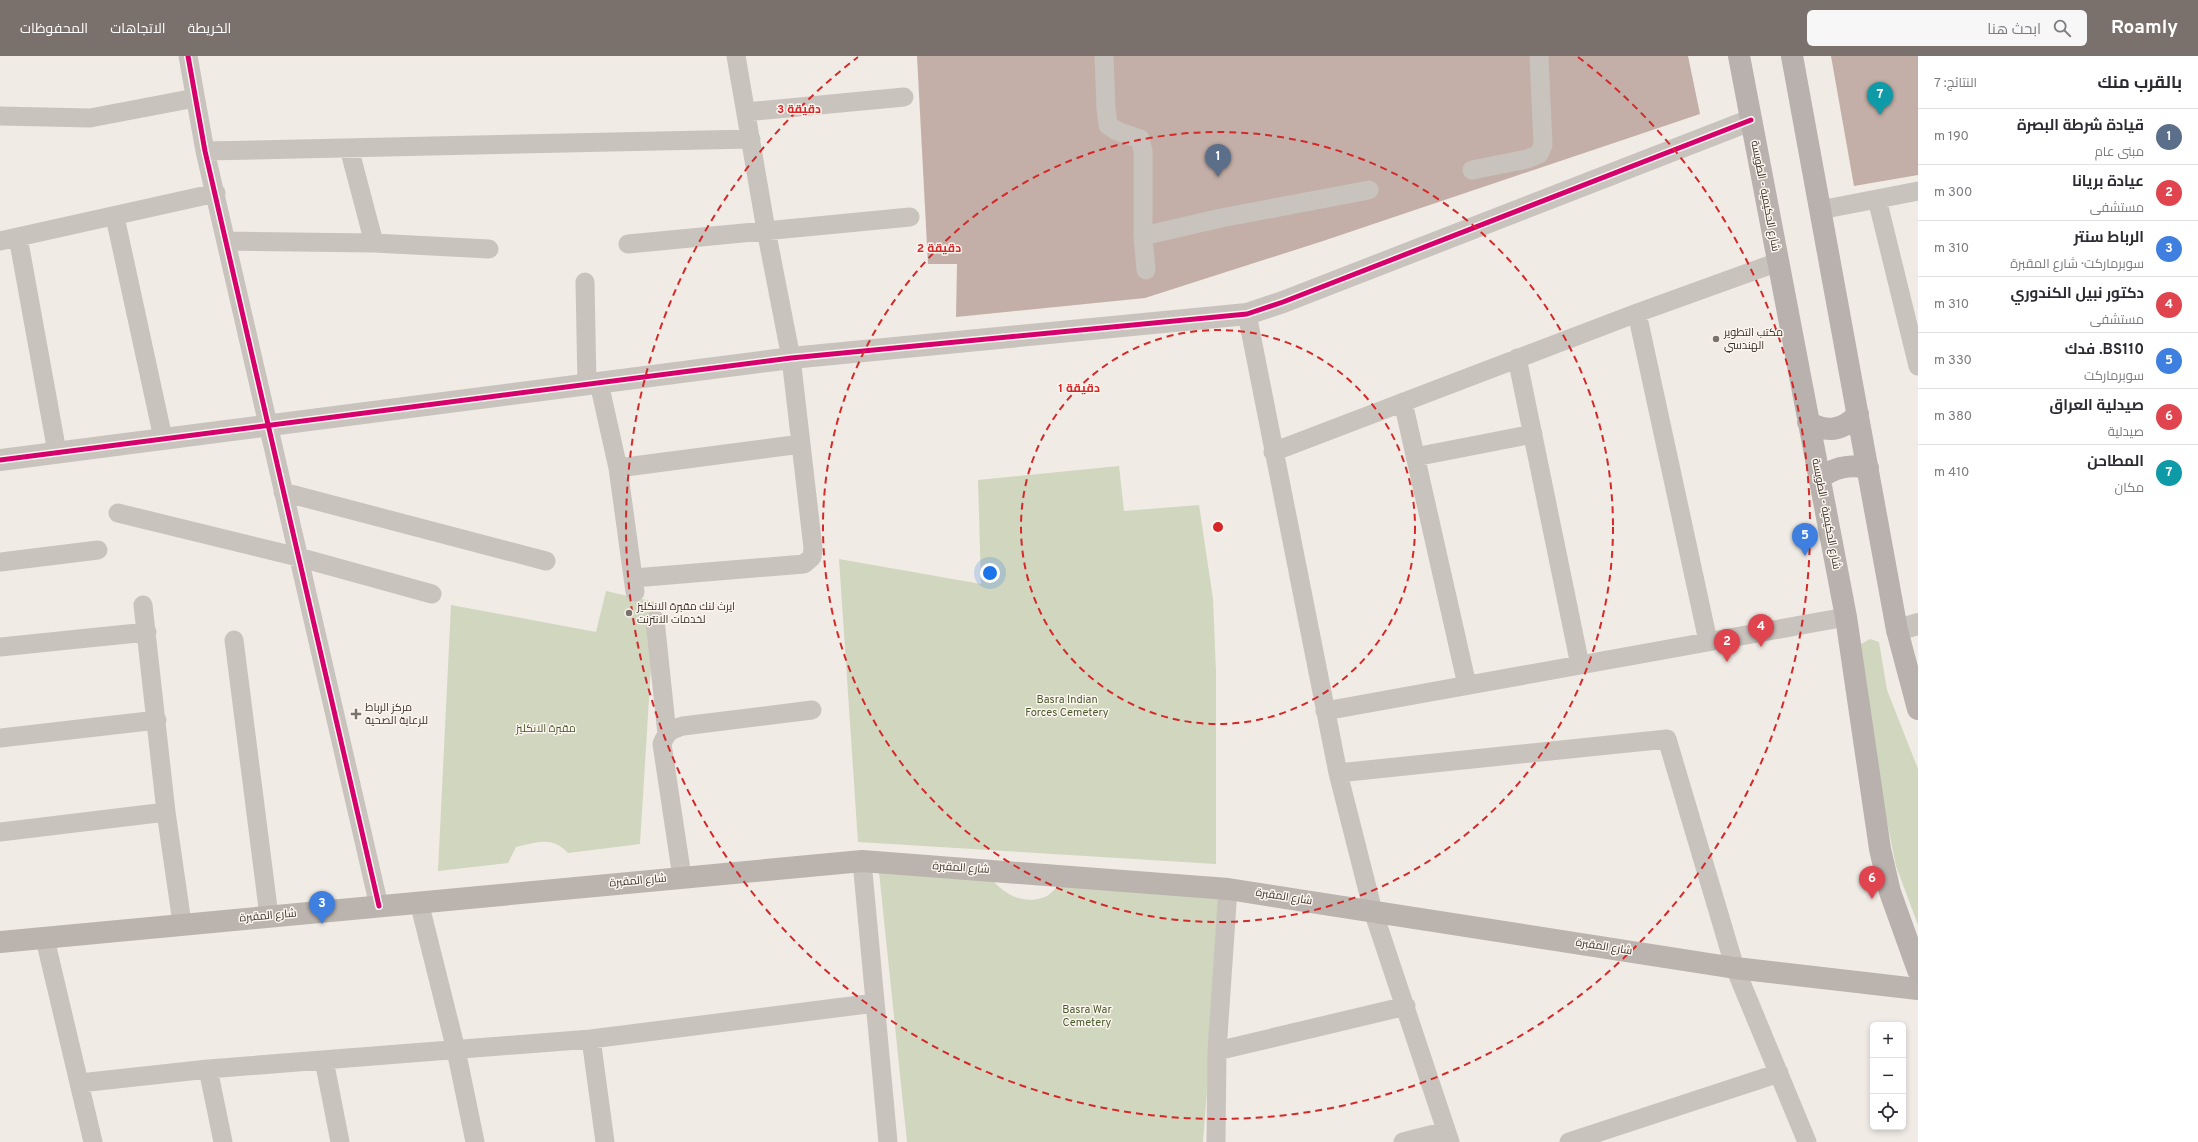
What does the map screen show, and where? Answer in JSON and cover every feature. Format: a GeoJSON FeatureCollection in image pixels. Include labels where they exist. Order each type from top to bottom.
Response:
{"type":"FeatureCollection","features":[{"type":"Feature","properties":{"kind":"main road","name":"شارع الحكيمية - الطويسة"},"geometry":{"type":"LineString","coordinates":[[1739,56],[1846,617],[1880,849],[1890,892],[1918,970]]}},
{"type":"Feature","properties":{"kind":"main road"},"geometry":{"type":"LineString","coordinates":[[1792,56],[1897,630],[1918,709]]}},
{"type":"Feature","properties":{"kind":"main road"},"geometry":{"type":"LineString","coordinates":[[1808,422],[1826,429],[1835,429],[1844,427],[1858,414]]}},
{"type":"Feature","properties":{"kind":"main road"},"geometry":{"type":"LineString","coordinates":[[1819,479],[1834,469],[1842,467],[1851,466],[1868,468]]}},
{"type":"Feature","properties":{"kind":"main road","name":"شارع المقبرة"},"geometry":{"type":"LineString","coordinates":[[0,942],[45,939],[182,924],[862,861],[1228,888],[1735,968],[1918,989]]}},
{"type":"Feature","properties":{"kind":"street"},"geometry":{"type":"LineString","coordinates":[[188,56],[205,151],[379,906]]}},
{"type":"Feature","properties":{"kind":"street"},"geometry":{"type":"LineString","coordinates":[[585,282],[593,383],[618,468],[635,585],[804,564],[812,557],[813,548],[791,358],[766,230],[736,56]]}},
{"type":"Feature","properties":{"kind":"street"},"geometry":{"type":"LineString","coordinates":[[1104,56],[1108,125],[1117,131],[1140,139],[1143,151],[1143,236],[1146,270]]}},
{"type":"Feature","properties":{"kind":"street"},"geometry":{"type":"LineString","coordinates":[[1472,170],[1527,159],[1539,154],[1543,145],[1539,56]]}},
{"type":"Feature","properties":{"kind":"street"},"geometry":{"type":"LineString","coordinates":[[746,112],[904,96]]}},
{"type":"Feature","properties":{"kind":"street"},"geometry":{"type":"LineString","coordinates":[[0,116],[90,118],[195,98]]}},
{"type":"Feature","properties":{"kind":"street"},"geometry":{"type":"LineString","coordinates":[[0,460],[267,424],[791,358],[1247,314],[1283,302],[1751,120]]}},
{"type":"Feature","properties":{"kind":"street"},"geometry":{"type":"LineString","coordinates":[[205,151],[751,139]]}},
{"type":"Feature","properties":{"kind":"street"},"geometry":{"type":"LineString","coordinates":[[349,148],[374,243]]}},
{"type":"Feature","properties":{"kind":"street"},"geometry":{"type":"LineString","coordinates":[[1143,236],[1221,218],[1369,190]]}},
{"type":"Feature","properties":{"kind":"street"},"geometry":{"type":"LineString","coordinates":[[1820,210],[1918,191]]}},
{"type":"Feature","properties":{"kind":"street"},"geometry":{"type":"LineString","coordinates":[[0,241],[216,194]]}},
{"type":"Feature","properties":{"kind":"street"},"geometry":{"type":"LineString","coordinates":[[1877,199],[1918,366]]}},
{"type":"Feature","properties":{"kind":"street"},"geometry":{"type":"LineString","coordinates":[[115,217],[163,438]]}},
{"type":"Feature","properties":{"kind":"street"},"geometry":{"type":"LineString","coordinates":[[628,244],[910,217]]}},
{"type":"Feature","properties":{"kind":"street"},"geometry":{"type":"LineString","coordinates":[[18,237],[57,452]]}},
{"type":"Feature","properties":{"kind":"street"},"geometry":{"type":"LineString","coordinates":[[226,241],[374,243],[489,249]]}},
{"type":"Feature","properties":{"kind":"street"},"geometry":{"type":"LineString","coordinates":[[1273,452],[1517,358],[1778,262]]}},
{"type":"Feature","properties":{"kind":"street"},"geometry":{"type":"LineString","coordinates":[[1637,313],[1708,641]]}},
{"type":"Feature","properties":{"kind":"street"},"geometry":{"type":"LineString","coordinates":[[1247,314],[1273,452],[1338,773],[1373,911],[1406,1006],[1448,1137],[1403,1142]]}},
{"type":"Feature","properties":{"kind":"street"},"geometry":{"type":"LineString","coordinates":[[1517,358],[1580,664]]}},
{"type":"Feature","properties":{"kind":"street"},"geometry":{"type":"LineString","coordinates":[[1402,402],[1467,685]]}},
{"type":"Feature","properties":{"kind":"street"},"geometry":{"type":"LineString","coordinates":[[1415,457],[1533,434]]}},
{"type":"Feature","properties":{"kind":"street"},"geometry":{"type":"LineString","coordinates":[[618,468],[801,444]]}},
{"type":"Feature","properties":{"kind":"street"},"geometry":{"type":"LineString","coordinates":[[283,492],[546,561]]}},
{"type":"Feature","properties":{"kind":"street"},"geometry":{"type":"LineString","coordinates":[[118,513],[298,557],[432,594]]}},
{"type":"Feature","properties":{"kind":"street"},"geometry":{"type":"LineString","coordinates":[[0,562],[98,550]]}},
{"type":"Feature","properties":{"kind":"street"},"geometry":{"type":"LineString","coordinates":[[143,605],[157,720],[166,812],[182,924]]}},
{"type":"Feature","properties":{"kind":"street"},"geometry":{"type":"LineString","coordinates":[[1325,711],[1846,617]]}},
{"type":"Feature","properties":{"kind":"street"},"geometry":{"type":"LineString","coordinates":[[655,620],[667,734]]}},
{"type":"Feature","properties":{"kind":"street"},"geometry":{"type":"LineString","coordinates":[[1897,630],[1918,624]]}},
{"type":"Feature","properties":{"kind":"street"},"geometry":{"type":"LineString","coordinates":[[0,647],[147,632]]}},
{"type":"Feature","properties":{"kind":"street"},"geometry":{"type":"LineString","coordinates":[[234,640],[269,916]]}},
{"type":"Feature","properties":{"kind":"street"},"geometry":{"type":"LineString","coordinates":[[682,877],[662,744],[667,734],[673,729],[683,726],[812,710]]}},
{"type":"Feature","properties":{"kind":"street"},"geometry":{"type":"LineString","coordinates":[[0,738],[157,720]]}},
{"type":"Feature","properties":{"kind":"street"},"geometry":{"type":"LineString","coordinates":[[1338,773],[1667,739],[1735,968],[1807,1142]]}},
{"type":"Feature","properties":{"kind":"street"},"geometry":{"type":"LineString","coordinates":[[0,832],[166,812]]}},
{"type":"Feature","properties":{"kind":"street"},"geometry":{"type":"LineString","coordinates":[[862,861],[888,1142]]}},
{"type":"Feature","properties":{"kind":"street"},"geometry":{"type":"LineString","coordinates":[[1216,1142],[1218,1051],[1228,888]]}},
{"type":"Feature","properties":{"kind":"street"},"geometry":{"type":"LineString","coordinates":[[419,902],[456,1050],[475,1142]]}},
{"type":"Feature","properties":{"kind":"street"},"geometry":{"type":"LineString","coordinates":[[45,939],[93,1142]]}},
{"type":"Feature","properties":{"kind":"street"},"geometry":{"type":"LineString","coordinates":[[80,1083],[208,1069],[591,1039],[875,1003]]}},
{"type":"Feature","properties":{"kind":"street"},"geometry":{"type":"LineString","coordinates":[[1218,1051],[1406,1006]]}},
{"type":"Feature","properties":{"kind":"street"},"geometry":{"type":"LineString","coordinates":[[591,1039],[605,1142]]}},
{"type":"Feature","properties":{"kind":"street"},"geometry":{"type":"LineString","coordinates":[[324,1060],[340,1142]]}},
{"type":"Feature","properties":{"kind":"street"},"geometry":{"type":"LineString","coordinates":[[208,1069],[223,1142]]}},
{"type":"Feature","properties":{"kind":"street"},"geometry":{"type":"LineString","coordinates":[[1569,1142],[1778,1072]]}},
{"type":"Feature","properties":{"kind":"green space","name":"Basra Indian Forces Cemetery"},"geometry":{"type":"Polygon","coordinates":[[[1119,466],[1124,511],[1199,505],[1213,599],[1216,672],[1216,864],[858,842],[839,559],[981,584],[978,480],[1119,466]]]}},
{"type":"Feature","properties":{"kind":"green space","name":"مقبرة الانكليز"},"geometry":{"type":"Polygon","coordinates":[[[606,591],[655,602],[640,844],[568,853],[556,844],[550,842],[537,842],[516,847],[508,863],[438,871],[451,605],[596,632],[606,591]]]}},
{"type":"Feature","properties":{"kind":"green space"},"geometry":{"type":"Polygon","coordinates":[[[1870,639],[1879,642],[1887,690],[1918,769],[1918,925],[1896,866],[1877,773],[1861,644],[1870,639]]]}},
{"type":"Feature","properties":{"kind":"green space","name":"Basra War Cemetery"},"geometry":{"type":"Polygon","coordinates":[[[879,872],[992,880],[1009,894],[1029,900],[1047,896],[1061,883],[1222,898],[1203,1142],[907,1142],[879,872]]]}},
{"type":"Feature","properties":{"kind":"building"},"geometry":{"type":"Polygon","coordinates":[[[917,56],[1688,56],[1700,114],[1323,241],[1145,298],[956,317],[957,264],[928,264],[917,56]]]}},
{"type":"Feature","properties":{"kind":"building"},"geometry":{"type":"Polygon","coordinates":[[[1831,56],[1918,56],[1918,175],[1854,186],[1831,56]]]}},
{"type":"Feature","properties":{"kind":"cycle path"},"geometry":{"type":"LineString","coordinates":[[188,56],[205,151],[379,906]]}},
{"type":"Feature","properties":{"kind":"cycle path"},"geometry":{"type":"LineString","coordinates":[[0,460],[791,358],[1247,314],[1283,302],[1751,120]]}},
{"type":"Feature","properties":{"kind":"place","name":"المطاحن"},"geometry":{"type":"Point","coordinates":[1880,115]}},
{"type":"Feature","properties":{"kind":"place","name":"قيادة شرطة البصرة"},"geometry":{"type":"Point","coordinates":[1218,177]}},
{"type":"Feature","properties":{"kind":"place","name":"مكتب التطوير الهندسي"},"geometry":{"type":"Point","coordinates":[1716,339]}},
{"type":"Feature","properties":{"kind":"place","name":"BS110. فدك"},"geometry":{"type":"Point","coordinates":[1805,556]}},
{"type":"Feature","properties":{"kind":"place","name":"ايرث لنك مقبرة الانكليز لخدمات الانترنت"},"geometry":{"type":"Point","coordinates":[629,613]}},
{"type":"Feature","properties":{"kind":"place","name":"دكتور نبيل الكندوري"},"geometry":{"type":"Point","coordinates":[1761,647]}},
{"type":"Feature","properties":{"kind":"place","name":"عيادة بريانا"},"geometry":{"type":"Point","coordinates":[1727,662]}},
{"type":"Feature","properties":{"kind":"place","name":"مركز الرباط للرعاية الصحية"},"geometry":{"type":"Point","coordinates":[356,714]}},
{"type":"Feature","properties":{"kind":"place","name":"صيدلية العراق"},"geometry":{"type":"Point","coordinates":[1872,899]}},
{"type":"Feature","properties":{"kind":"place","name":"الرباط سنتر"},"geometry":{"type":"Point","coordinates":[322,924]}}]}
